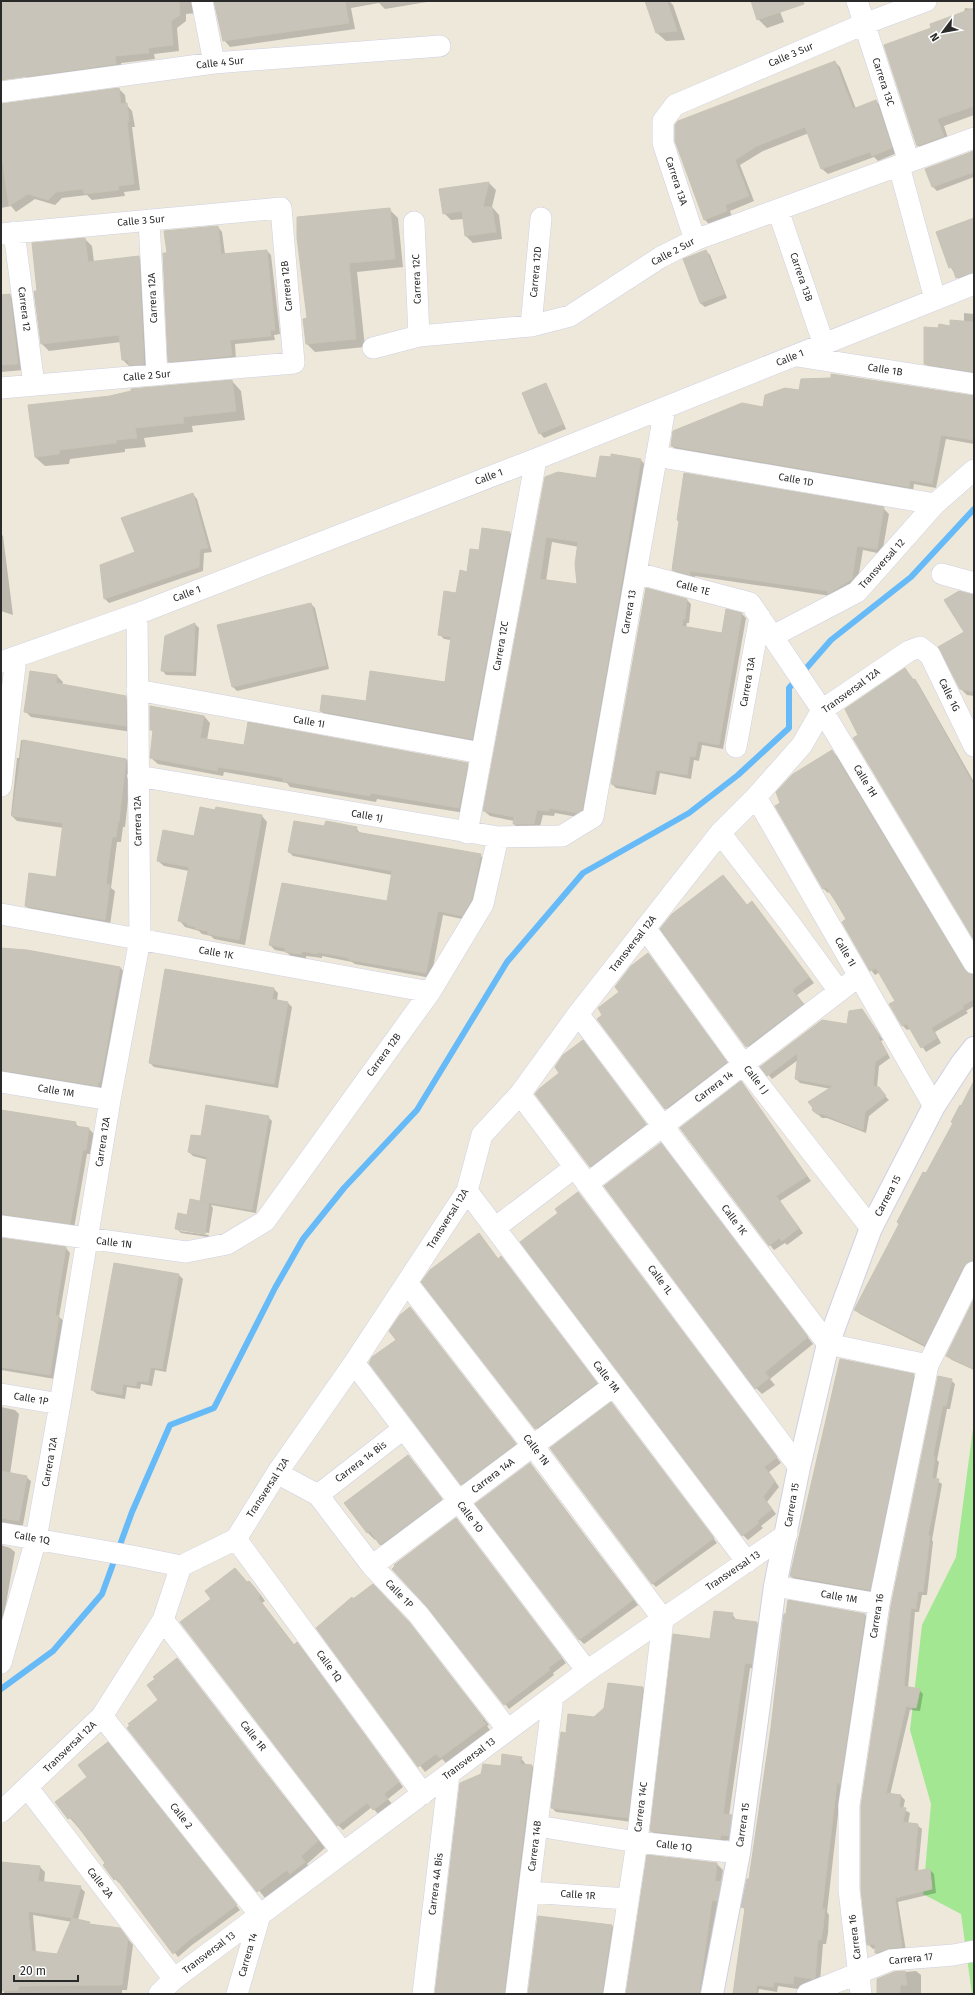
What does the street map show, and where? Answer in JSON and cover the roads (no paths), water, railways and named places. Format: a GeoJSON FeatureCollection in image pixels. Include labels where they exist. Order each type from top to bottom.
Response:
{"type":"FeatureCollection","features":[{"type":"Feature","properties":{"kind":"main road","name":"Carrera 15"},"geometry":{"type":"LineString","coordinates":[[712,1994],[739,1854],[775,1586],[787,1534],[799,1467],[828,1344],[871,1228],[934,1106],[970,1060]]}},
{"type":"Feature","properties":{"kind":"street"},"geometry":{"type":"LineString","coordinates":[[202,1],[214,63]]}},
{"type":"Feature","properties":{"kind":"street","name":"Carrera 13C"},"geometry":{"type":"LineString","coordinates":[[857,1],[904,164],[935,299]]}},
{"type":"Feature","properties":{"kind":"street","name":"Calle 3 Sur"},"geometry":{"type":"LineString","coordinates":[[663,121],[675,105],[864,24],[926,1]]}},
{"type":"Feature","properties":{"kind":"street","name":"Calle 4 Sur"},"geometry":{"type":"LineString","coordinates":[[1,92],[214,63],[440,46]]}},
{"type":"Feature","properties":{"kind":"street","name":"Carrera 13A"},"geometry":{"type":"LineString","coordinates":[[663,121],[663,143],[695,240]]}},
{"type":"Feature","properties":{"kind":"street","name":"Calle 2 Sur"},"geometry":{"type":"LineString","coordinates":[[373,348],[419,336],[531,326],[570,316],[661,257],[695,240],[974,138]]}},
{"type":"Feature","properties":{"kind":"street","name":"Calle 3 Sur"},"geometry":{"type":"LineString","coordinates":[[8,233],[281,208]]}},
{"type":"Feature","properties":{"kind":"street","name":"Carrera 12B"},"geometry":{"type":"LineString","coordinates":[[281,208],[294,363]]}},
{"type":"Feature","properties":{"kind":"street","name":"Carrera 13B"},"geometry":{"type":"LineString","coordinates":[[778,210],[824,345]]}},
{"type":"Feature","properties":{"kind":"street","name":"Carrera 12D"},"geometry":{"type":"LineString","coordinates":[[531,326],[541,218]]}},
{"type":"Feature","properties":{"kind":"street","name":"Carrera 12A"},"geometry":{"type":"LineString","coordinates":[[149,220],[157,375]]}},
{"type":"Feature","properties":{"kind":"street","name":"Carrera 12C"},"geometry":{"type":"LineString","coordinates":[[414,222],[419,336]]}},
{"type":"Feature","properties":{"kind":"street","name":"Carrera 12"},"geometry":{"type":"LineString","coordinates":[[8,233],[34,385]]}},
{"type":"Feature","properties":{"kind":"street","name":"Calle 1"},"geometry":{"type":"LineString","coordinates":[[8,659],[137,614],[536,459],[974,284]]}},
{"type":"Feature","properties":{"kind":"street","name":"Calle 1B"},"geometry":{"type":"LineString","coordinates":[[796,356],[974,384]]}},
{"type":"Feature","properties":{"kind":"street","name":"Calle 2 Sur"},"geometry":{"type":"LineString","coordinates":[[1,388],[294,363]]}},
{"type":"Feature","properties":{"kind":"street","name":"Carrera 13"},"geometry":{"type":"LineString","coordinates":[[593,817],[665,408]]}},
{"type":"Feature","properties":{"kind":"street","name":"Calle 1D"},"geometry":{"type":"LineString","coordinates":[[656,456],[935,504]]}},
{"type":"Feature","properties":{"kind":"street","name":"Carrera 12C"},"geometry":{"type":"LineString","coordinates":[[467,833],[536,459]]}},
{"type":"Feature","properties":{"kind":"street","name":"Transversal 12"},"geometry":{"type":"LineString","coordinates":[[775,640],[857,592],[935,504],[974,470]]}},
{"type":"Feature","properties":{"kind":"street","name":"Calle 1E"},"geometry":{"type":"LineString","coordinates":[[636,573],[755,610]]}},
{"type":"Feature","properties":{"kind":"street"},"geometry":{"type":"LineString","coordinates":[[942,574],[974,583]]}},
{"type":"Feature","properties":{"kind":"street","name":"Carrera 13A"},"geometry":{"type":"LineString","coordinates":[[736,747],[755,610]]}},
{"type":"Feature","properties":{"kind":"street","name":"Calle 1H"},"geometry":{"type":"LineString","coordinates":[[755,610],[820,705],[974,963]]}},
{"type":"Feature","properties":{"kind":"street","name":"Carrera 12A"},"geometry":{"type":"LineString","coordinates":[[1,1663],[36,1539],[60,1404],[110,1100],[140,939],[137,614]]}},
{"type":"Feature","properties":{"kind":"street","name":"Transversal 12A"},"geometry":{"type":"LineString","coordinates":[[236,1539],[277,1473],[354,1363],[467,1192],[482,1134],[520,1094],[578,1014],[720,833],[756,797],[802,745],[820,705],[909,651],[920,648]]}},
{"type":"Feature","properties":{"kind":"street","name":"Calle 1G"},"geometry":{"type":"LineString","coordinates":[[920,648],[930,655],[973,743]]}},
{"type":"Feature","properties":{"kind":"street"},"geometry":{"type":"LineString","coordinates":[[1,786],[8,659]]}},
{"type":"Feature","properties":{"kind":"street","name":"Calle 1I"},"geometry":{"type":"LineString","coordinates":[[137,690],[482,753]]}},
{"type":"Feature","properties":{"kind":"street","name":"Calle 1J"},"geometry":{"type":"LineString","coordinates":[[138,776],[467,833],[498,837],[562,836],[593,817]]}},
{"type":"Feature","properties":{"kind":"street","name":"Calle 1I"},"geometry":{"type":"LineString","coordinates":[[756,797],[934,1106]]}},
{"type":"Feature","properties":{"kind":"street"},"geometry":{"type":"LineString","coordinates":[[720,833],[788,921],[839,991]]}},
{"type":"Feature","properties":{"kind":"street","name":"Carrera 12B"},"geometry":{"type":"LineString","coordinates":[[227,1244],[264,1221],[430,992],[483,904],[498,837]]}},
{"type":"Feature","properties":{"kind":"street","name":"Calle 1K"},"geometry":{"type":"LineString","coordinates":[[1,914],[430,992]]}},
{"type":"Feature","properties":{"kind":"street","name":"Calle I J"},"geometry":{"type":"LineString","coordinates":[[645,928],[743,1064],[871,1228]]}},
{"type":"Feature","properties":{"kind":"street","name":"Carrera 14"},"geometry":{"type":"LineString","coordinates":[[587,1184],[859,976]]}},
{"type":"Feature","properties":{"kind":"street","name":"Calle 1K"},"geometry":{"type":"LineString","coordinates":[[578,1014],[828,1344]]}},
{"type":"Feature","properties":{"kind":"street","name":"Calle 1M"},"geometry":{"type":"LineString","coordinates":[[1,1082],[110,1100]]}},
{"type":"Feature","properties":{"kind":"street","name":"Calle 1L"},"geometry":{"type":"LineString","coordinates":[[520,1094],[799,1467]]}},
{"type":"Feature","properties":{"kind":"street"},"geometry":{"type":"LineString","coordinates":[[494,1228],[575,1167]]}},
{"type":"Feature","properties":{"kind":"street","name":"Calle 1M"},"geometry":{"type":"LineString","coordinates":[[467,1192],[747,1562]]}},
{"type":"Feature","properties":{"kind":"street","name":"Calle 1N"},"geometry":{"type":"LineString","coordinates":[[1,1226],[87,1240],[186,1252],[227,1244]]}},
{"type":"Feature","properties":{"kind":"street","name":"Carrera 16"},"geometry":{"type":"LineString","coordinates":[[861,1994],[849,1890],[849,1805],[879,1604],[928,1365],[974,1272]]}},
{"type":"Feature","properties":{"kind":"street","name":"Calle 1N"},"geometry":{"type":"LineString","coordinates":[[407,1283],[534,1446],[663,1619]]}},
{"type":"Feature","properties":{"kind":"street"},"geometry":{"type":"LineString","coordinates":[[828,1344],[928,1365]]}},
{"type":"Feature","properties":{"kind":"street","name":"Calle 1O"},"geometry":{"type":"LineString","coordinates":[[354,1363],[587,1672]]}},
{"type":"Feature","properties":{"kind":"street","name":"Carrera 14A"},"geometry":{"type":"LineString","coordinates":[[372,1566],[613,1386]]}},
{"type":"Feature","properties":{"kind":"street","name":"Calle 1P"},"geometry":{"type":"LineString","coordinates":[[1,1394],[60,1404]]}},
{"type":"Feature","properties":{"kind":"street","name":"Carrera 14 Bis"},"geometry":{"type":"LineString","coordinates":[[318,1495],[404,1429]]}},
{"type":"Feature","properties":{"kind":"street","name":"Calle 1P"},"geometry":{"type":"LineString","coordinates":[[277,1473],[318,1495],[372,1566],[418,1614],[508,1730]]}},
{"type":"Feature","properties":{"kind":"street","name":"Calle 1Q"},"geometry":{"type":"LineString","coordinates":[[1,1533],[181,1566]]}},
{"type":"Feature","properties":{"kind":"street","name":"Transversal 13"},"geometry":{"type":"LineString","coordinates":[[158,1994],[174,1979],[552,1697],[787,1534]]}},
{"type":"Feature","properties":{"kind":"street"},"geometry":{"type":"LineString","coordinates":[[181,1566],[236,1539]]}},
{"type":"Feature","properties":{"kind":"street","name":"Calle 1Q"},"geometry":{"type":"LineString","coordinates":[[236,1539],[423,1794]]}},
{"type":"Feature","properties":{"kind":"street","name":"Transversal 12A"},"geometry":{"type":"LineString","coordinates":[[1,1812],[102,1716],[162,1620],[181,1566]]}},
{"type":"Feature","properties":{"kind":"street","name":"Calle 1M"},"geometry":{"type":"LineString","coordinates":[[775,1586],[879,1604]]}},
{"type":"Feature","properties":{"kind":"street","name":"Carrera 14C"},"geometry":{"type":"LineString","coordinates":[[614,1994],[627,1899],[637,1842],[663,1619]]}},
{"type":"Feature","properties":{"kind":"street","name":"Calle 1R"},"geometry":{"type":"LineString","coordinates":[[162,1620],[343,1853]]}},
{"type":"Feature","properties":{"kind":"street","name":"Carrera 14B"},"geometry":{"type":"LineString","coordinates":[[516,1994],[530,1892],[552,1697]]}},
{"type":"Feature","properties":{"kind":"street","name":"Calle 2"},"geometry":{"type":"LineString","coordinates":[[102,1716],[260,1916]]}},
{"type":"Feature","properties":{"kind":"street","name":"Carrera 4A Bis"},"geometry":{"type":"LineString","coordinates":[[423,1994],[449,1774]]}},
{"type":"Feature","properties":{"kind":"street","name":"Calle 2A"},"geometry":{"type":"LineString","coordinates":[[27,1787],[174,1979]]}},
{"type":"Feature","properties":{"kind":"street","name":"Calle 1Q"},"geometry":{"type":"LineString","coordinates":[[537,1826],[637,1842],[739,1854]]}},
{"type":"Feature","properties":{"kind":"street","name":"Calle 1R"},"geometry":{"type":"LineString","coordinates":[[530,1892],[627,1899]]}},
{"type":"Feature","properties":{"kind":"street","name":"Carrera 14"},"geometry":{"type":"LineString","coordinates":[[236,1994],[260,1916]]}},
{"type":"Feature","properties":{"kind":"street","name":"Carrera 17"},"geometry":{"type":"LineString","coordinates":[[807,1994],[891,1960],[953,1955],[974,1951]]}},
{"type":"Feature","properties":{"kind":"waterway"},"geometry":{"type":"LineString","coordinates":[[1,1689],[53,1651],[102,1594],[132,1512],[170,1425],[214,1408],[275,1288],[303,1239],[344,1188],[417,1110],[507,962],[583,873],[689,813],[738,775],[789,728],[789,688],[831,640],[911,577],[974,509]]}}]}
